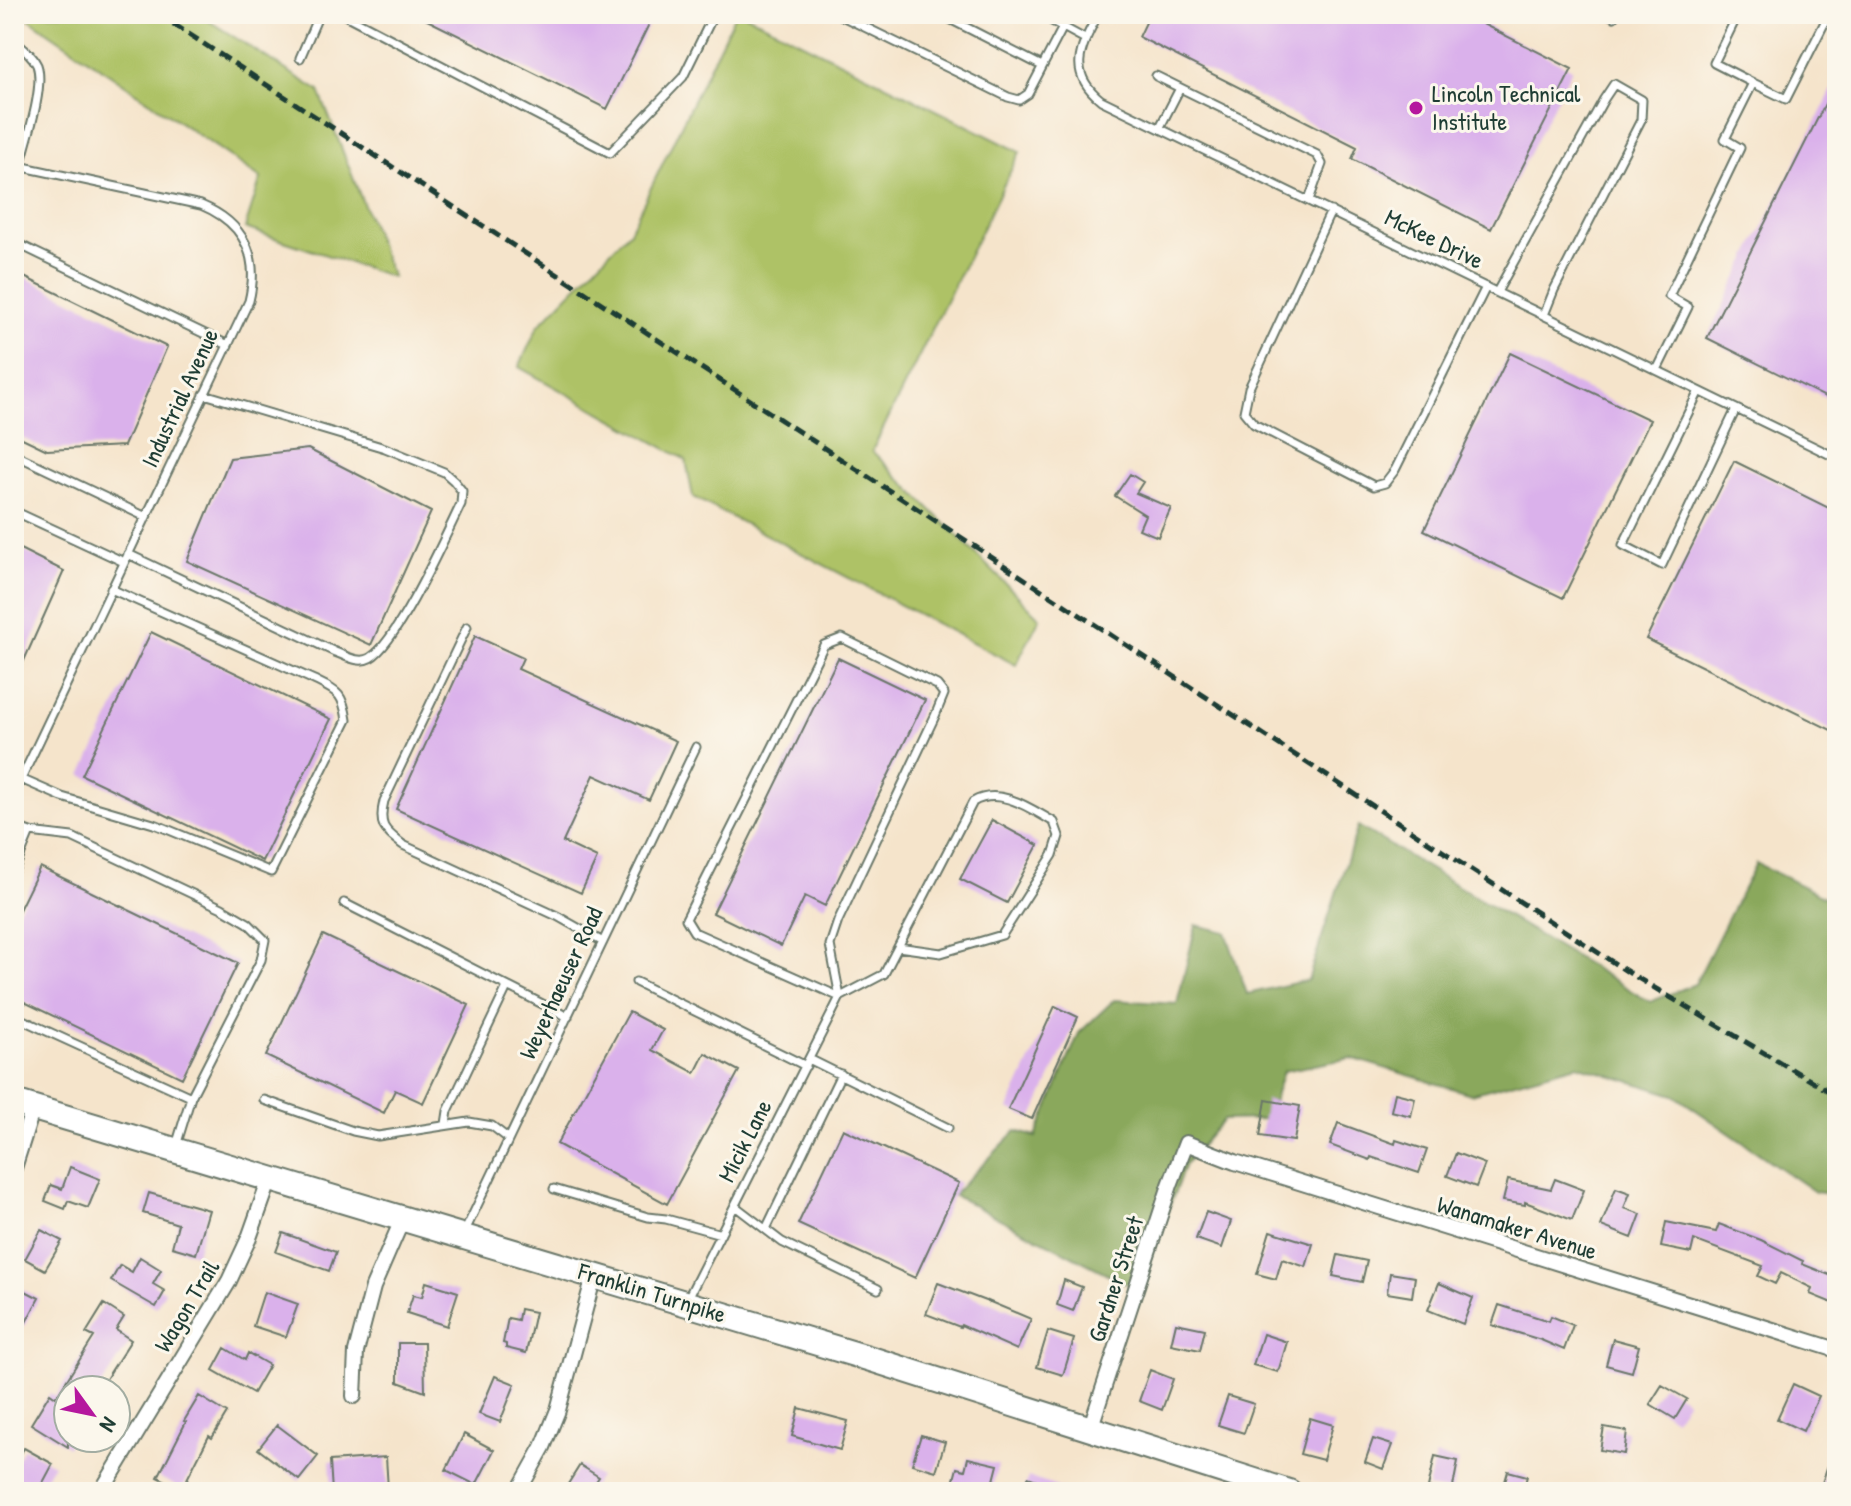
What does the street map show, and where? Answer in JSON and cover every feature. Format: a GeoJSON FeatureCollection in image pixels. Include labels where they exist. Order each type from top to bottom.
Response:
{"type":"FeatureCollection","features":[{"type":"Feature","properties":{"kind":"main road","name":"Franklin Turnpike"},"geometry":{"type":"LineString","coordinates":[[24,1105],[871,1359],[1289,1492]]}},
{"type":"Feature","properties":{"kind":"street"},"geometry":{"type":"LineString","coordinates":[[14,1168],[24,1105]]}},
{"type":"Feature","properties":{"kind":"street","name":"Wanamaker Avenue"},"geometry":{"type":"LineString","coordinates":[[1186,1143],[1235,1162],[1837,1350]]}},
{"type":"Feature","properties":{"kind":"street","name":"Gardner Street"},"geometry":{"type":"LineString","coordinates":[[1090,1429],[1186,1143]]}},
{"type":"Feature","properties":{"kind":"street","name":"Wagon Trail"},"geometry":{"type":"LineString","coordinates":[[102,1491],[229,1281],[249,1238],[270,1179]]}},
{"type":"Feature","properties":{"kind":"street"},"geometry":{"type":"LineString","coordinates":[[354,1396],[356,1352],[373,1287],[403,1218]]}},
{"type":"Feature","properties":{"kind":"street"},"geometry":{"type":"LineString","coordinates":[[518,1492],[543,1447],[558,1410],[594,1276]]}},
{"type":"Feature","properties":{"kind":"lane"},"geometry":{"type":"LineString","coordinates":[[300,58],[319,14]]}},
{"type":"Feature","properties":{"kind":"lane"},"geometry":{"type":"LineString","coordinates":[[343,14],[361,18],[610,153],[683,77],[714,14]]}},
{"type":"Feature","properties":{"kind":"lane"},"geometry":{"type":"LineString","coordinates":[[838,14],[1019,100],[1028,94],[1063,27]]}},
{"type":"Feature","properties":{"kind":"lane"},"geometry":{"type":"LineString","coordinates":[[940,14],[1042,66]]}},
{"type":"Feature","properties":{"kind":"lane"},"geometry":{"type":"LineString","coordinates":[[1039,14],[1085,39]]}},
{"type":"Feature","properties":{"kind":"lane","name":"McKee Drive"},"geometry":{"type":"LineString","coordinates":[[1098,14],[1080,52],[1079,66],[1090,91],[1101,100],[1837,458]]}},
{"type":"Feature","properties":{"kind":"lane"},"geometry":{"type":"LineString","coordinates":[[1608,14],[1614,17],[1616,14]]}},
{"type":"Feature","properties":{"kind":"lane"},"geometry":{"type":"LineString","coordinates":[[1738,14],[1714,63],[1786,99],[1829,14]]}},
{"type":"Feature","properties":{"kind":"lane"},"geometry":{"type":"LineString","coordinates":[[14,42],[36,63],[39,87],[17,166]]}},
{"type":"Feature","properties":{"kind":"lane"},"geometry":{"type":"LineString","coordinates":[[1156,76],[1317,155],[1322,164],[1309,200]]}},
{"type":"Feature","properties":{"kind":"lane"},"geometry":{"type":"LineString","coordinates":[[1657,370],[1688,307],[1669,296],[1740,148],[1725,139],[1753,83]]}},
{"type":"Feature","properties":{"kind":"lane"},"geometry":{"type":"LineString","coordinates":[[1497,292],[1614,84],[1642,100],[1641,120],[1544,315]]}},
{"type":"Feature","properties":{"kind":"lane"},"geometry":{"type":"LineString","coordinates":[[1160,127],[1180,88]]}},
{"type":"Feature","properties":{"kind":"lane","name":"Industrial Avenue"},"geometry":{"type":"LineString","coordinates":[[14,794],[17,778],[146,517],[249,301],[253,285],[253,267],[241,235],[216,212],[201,205],[17,166]]}},
{"type":"Feature","properties":{"kind":"lane"},"geometry":{"type":"LineString","coordinates":[[1331,211],[1249,388],[1244,412],[1254,424],[1374,486],[1385,483],[1395,470],[1486,287]]}},
{"type":"Feature","properties":{"kind":"lane"},"geometry":{"type":"LineString","coordinates":[[14,242],[228,345]]}},
{"type":"Feature","properties":{"kind":"lane"},"geometry":{"type":"LineString","coordinates":[[1699,391],[1623,545],[1662,565],[1736,409]]}},
{"type":"Feature","properties":{"kind":"lane"},"geometry":{"type":"LineString","coordinates":[[14,511],[335,652],[357,660],[368,660],[397,629],[461,504],[462,491],[444,472],[385,448],[204,394]]}},
{"type":"Feature","properties":{"kind":"lane"},"geometry":{"type":"LineString","coordinates":[[14,454],[146,517]]}},
{"type":"Feature","properties":{"kind":"lane"},"geometry":{"type":"LineString","coordinates":[[17,778],[62,797],[157,825],[271,872],[347,720],[344,701],[330,688],[111,589]]}},
{"type":"Feature","properties":{"kind":"lane"},"geometry":{"type":"LineString","coordinates":[[467,627],[384,801],[380,817],[386,831],[403,845],[557,916],[603,942]]}},
{"type":"Feature","properties":{"kind":"lane"},"geometry":{"type":"LineString","coordinates":[[842,638],[937,685],[944,694],[838,921],[830,945],[840,997],[694,932],[686,919],[824,645],[842,638]]}},
{"type":"Feature","properties":{"kind":"lane","name":"Weyerhaeuser Road"},"geometry":{"type":"LineString","coordinates":[[462,1236],[696,747]]}},
{"type":"Feature","properties":{"kind":"lane"},"geometry":{"type":"LineString","coordinates":[[840,997],[884,974],[973,802],[992,796],[1017,802],[1054,822],[1059,836],[1053,855],[1002,935],[941,953],[898,947]]}},
{"type":"Feature","properties":{"kind":"lane"},"geometry":{"type":"LineString","coordinates":[[14,826],[30,832],[72,837],[222,908],[248,923],[265,940],[261,960],[191,1097],[175,1150]]}},
{"type":"Feature","properties":{"kind":"lane"},"geometry":{"type":"LineString","coordinates":[[14,871],[30,832]]}},
{"type":"Feature","properties":{"kind":"lane"},"geometry":{"type":"LineString","coordinates":[[344,903],[568,1017]]}},
{"type":"Feature","properties":{"kind":"lane"},"geometry":{"type":"LineString","coordinates":[[636,982],[808,1062],[841,1074],[948,1128]]}},
{"type":"Feature","properties":{"kind":"lane"},"geometry":{"type":"LineString","coordinates":[[446,1124],[448,1111],[507,987]]}},
{"type":"Feature","properties":{"kind":"lane","name":"Micik Lane"},"geometry":{"type":"LineString","coordinates":[[686,1303],[840,997]]}},
{"type":"Feature","properties":{"kind":"lane"},"geometry":{"type":"LineString","coordinates":[[14,1016],[191,1097]]}},
{"type":"Feature","properties":{"kind":"lane"},"geometry":{"type":"LineString","coordinates":[[766,1229],[841,1074]]}},
{"type":"Feature","properties":{"kind":"lane"},"geometry":{"type":"LineString","coordinates":[[264,1100],[353,1131],[378,1136],[469,1122],[492,1126],[509,1139]]}},
{"type":"Feature","properties":{"kind":"lane"},"geometry":{"type":"LineString","coordinates":[[554,1189],[648,1217],[721,1234]]}},
{"type":"Feature","properties":{"kind":"lane"},"geometry":{"type":"LineString","coordinates":[[735,1206],[782,1242],[878,1289]]}},
{"type":"Feature","properties":{"kind":"green space"},"geometry":{"type":"Polygon","coordinates":[[[22,14],[198,14],[319,91],[392,277],[245,228],[261,178],[22,14]]]}},
{"type":"Feature","properties":{"kind":"green space"},"geometry":{"type":"Polygon","coordinates":[[[735,14],[745,14],[1020,152],[872,451],[1040,618],[1016,665],[693,497],[686,460],[519,367],[538,326],[630,231],[735,14]]]}},
{"type":"Feature","properties":{"kind":"green space"},"geometry":{"type":"Polygon","coordinates":[[[1358,826],[1650,1002],[1695,984],[1756,863],[1837,903],[1837,1195],[1815,1192],[1674,1095],[1577,1065],[1471,1094],[1351,1058],[1283,1071],[1268,1119],[1223,1120],[1185,1164],[1139,1290],[953,1195],[1016,1131],[1036,1137],[1079,1033],[1114,1000],[1177,1004],[1196,925],[1226,932],[1247,994],[1308,980],[1358,826]]]}},
{"type":"Feature","properties":{"kind":"building"},"geometry":{"type":"Polygon","coordinates":[[[415,14],[654,14],[607,109],[415,14]]]}},
{"type":"Feature","properties":{"kind":"building","name":"Lincoln Technical Institute"},"geometry":{"type":"Polygon","coordinates":[[[1150,14],[1463,14],[1572,69],[1491,229],[1352,159],[1357,147],[1139,37],[1150,14]]]}},
{"type":"Feature","properties":{"kind":"building"},"geometry":{"type":"Polygon","coordinates":[[[1837,80],[1837,403],[1707,338],[1837,80]]]}},
{"type":"Feature","properties":{"kind":"building"},"geometry":{"type":"Polygon","coordinates":[[[14,272],[167,347],[124,446],[47,450],[14,434],[14,272]]]}},
{"type":"Feature","properties":{"kind":"building"},"geometry":{"type":"Polygon","coordinates":[[[1510,353],[1650,420],[1563,598],[1424,530],[1510,353]]]}},
{"type":"Feature","properties":{"kind":"building"},"geometry":{"type":"Polygon","coordinates":[[[308,449],[431,512],[371,645],[187,561],[230,458],[308,449]]]}},
{"type":"Feature","properties":{"kind":"building"},"geometry":{"type":"Polygon","coordinates":[[[1734,461],[1837,512],[1837,733],[1646,639],[1734,461]]]}},
{"type":"Feature","properties":{"kind":"building"},"geometry":{"type":"Polygon","coordinates":[[[1130,474],[1143,482],[1136,493],[1171,508],[1158,537],[1139,529],[1145,515],[1115,496],[1130,474]]]}},
{"type":"Feature","properties":{"kind":"building"},"geometry":{"type":"Polygon","coordinates":[[[14,546],[64,571],[14,683],[14,546]]]}},
{"type":"Feature","properties":{"kind":"building"},"geometry":{"type":"Polygon","coordinates":[[[151,632],[331,719],[262,861],[82,775],[151,632]]]}},
{"type":"Feature","properties":{"kind":"building"},"geometry":{"type":"Polygon","coordinates":[[[475,636],[523,658],[518,669],[676,741],[649,800],[594,775],[563,842],[597,858],[581,893],[396,809],[475,636]]]}},
{"type":"Feature","properties":{"kind":"building"},"geometry":{"type":"Polygon","coordinates":[[[838,658],[925,700],[825,906],[805,896],[781,946],[713,913],[838,658]]]}},
{"type":"Feature","properties":{"kind":"building"},"geometry":{"type":"Polygon","coordinates":[[[992,820],[1038,845],[1007,903],[960,879],[992,820]]]}},
{"type":"Feature","properties":{"kind":"building"},"geometry":{"type":"Polygon","coordinates":[[[40,867],[238,963],[182,1078],[14,997],[14,920],[40,867]]]}},
{"type":"Feature","properties":{"kind":"building"},"geometry":{"type":"Polygon","coordinates":[[[323,935],[469,1005],[423,1103],[395,1090],[384,1113],[266,1056],[323,935]]]}},
{"type":"Feature","properties":{"kind":"building"},"geometry":{"type":"Polygon","coordinates":[[[1055,1006],[1078,1017],[1032,1119],[1008,1109],[1055,1006]]]}},
{"type":"Feature","properties":{"kind":"building"},"geometry":{"type":"Polygon","coordinates":[[[629,1012],[663,1030],[652,1050],[695,1073],[705,1053],[739,1071],[667,1204],[557,1144],[629,1012]]]}},
{"type":"Feature","properties":{"kind":"building"},"geometry":{"type":"Polygon","coordinates":[[[1395,1093],[1415,1098],[1411,1116],[1391,1111],[1395,1093]]]}},
{"type":"Feature","properties":{"kind":"building"},"geometry":{"type":"Polygon","coordinates":[[[1266,1100],[1300,1106],[1294,1141],[1260,1136],[1266,1100]]]}},
{"type":"Feature","properties":{"kind":"building"},"geometry":{"type":"Polygon","coordinates":[[[1338,1123],[1395,1144],[1396,1140],[1427,1150],[1419,1173],[1330,1145],[1338,1123]]]}},
{"type":"Feature","properties":{"kind":"building"},"geometry":{"type":"Polygon","coordinates":[[[843,1129],[959,1183],[915,1278],[798,1224],[843,1129]]]}},
{"type":"Feature","properties":{"kind":"building"},"geometry":{"type":"Polygon","coordinates":[[[1456,1153],[1485,1164],[1476,1187],[1447,1176],[1456,1153]]]}},
{"type":"Feature","properties":{"kind":"building"},"geometry":{"type":"Polygon","coordinates":[[[70,1167],[100,1179],[88,1208],[68,1201],[65,1209],[45,1201],[51,1185],[62,1189],[70,1167]]]}},
{"type":"Feature","properties":{"kind":"building"},"geometry":{"type":"Polygon","coordinates":[[[1555,1179],[1584,1190],[1572,1220],[1525,1202],[1525,1205],[1503,1201],[1508,1180],[1551,1189],[1555,1179]]]}},
{"type":"Feature","properties":{"kind":"building"},"geometry":{"type":"Polygon","coordinates":[[[1616,1188],[1630,1193],[1624,1208],[1641,1214],[1632,1238],[1601,1226],[1616,1188]]]}},
{"type":"Feature","properties":{"kind":"building"},"geometry":{"type":"Polygon","coordinates":[[[149,1193],[209,1210],[196,1254],[172,1247],[178,1224],[143,1213],[149,1193]]]}},
{"type":"Feature","properties":{"kind":"building"},"geometry":{"type":"Polygon","coordinates":[[[1206,1212],[1231,1221],[1222,1248],[1196,1239],[1206,1212]]]}},
{"type":"Feature","properties":{"kind":"building"},"geometry":{"type":"Polygon","coordinates":[[[1666,1222],[1716,1232],[1719,1224],[1761,1240],[1803,1261],[1802,1264],[1837,1278],[1837,1305],[1810,1294],[1812,1288],[1781,1273],[1775,1284],[1758,1276],[1763,1266],[1694,1240],[1691,1253],[1661,1247],[1666,1222]]]}},
{"type":"Feature","properties":{"kind":"building"},"geometry":{"type":"Polygon","coordinates":[[[41,1230],[62,1241],[45,1270],[25,1259],[41,1230]]]}},
{"type":"Feature","properties":{"kind":"building"},"geometry":{"type":"Polygon","coordinates":[[[1270,1231],[1313,1244],[1306,1267],[1282,1259],[1276,1279],[1257,1274],[1270,1231]]]}},
{"type":"Feature","properties":{"kind":"building"},"geometry":{"type":"Polygon","coordinates":[[[283,1233],[336,1252],[329,1271],[276,1252],[283,1233]]]}},
{"type":"Feature","properties":{"kind":"building"},"geometry":{"type":"Polygon","coordinates":[[[1338,1255],[1367,1261],[1362,1282],[1333,1276],[1338,1255]]]}},
{"type":"Feature","properties":{"kind":"building"},"geometry":{"type":"Polygon","coordinates":[[[140,1257],[161,1270],[153,1284],[165,1291],[156,1307],[111,1281],[120,1265],[132,1272],[140,1257]]]}},
{"type":"Feature","properties":{"kind":"building"},"geometry":{"type":"Polygon","coordinates":[[[1390,1273],[1415,1277],[1412,1297],[1387,1293],[1390,1273]]]}},
{"type":"Feature","properties":{"kind":"building"},"geometry":{"type":"Polygon","coordinates":[[[1064,1280],[1082,1287],[1073,1311],[1057,1305],[1064,1280]]]}},
{"type":"Feature","properties":{"kind":"building"},"geometry":{"type":"Polygon","coordinates":[[[426,1282],[458,1292],[447,1326],[407,1313],[413,1295],[422,1297],[426,1282]]]}},
{"type":"Feature","properties":{"kind":"building"},"geometry":{"type":"Polygon","coordinates":[[[938,1283],[1031,1319],[1017,1350],[961,1325],[926,1314],[938,1283]]]}},
{"type":"Feature","properties":{"kind":"building"},"geometry":{"type":"Polygon","coordinates":[[[1439,1283],[1473,1298],[1463,1324],[1428,1310],[1439,1283]]]}},
{"type":"Feature","properties":{"kind":"building"},"geometry":{"type":"Polygon","coordinates":[[[14,1285],[39,1298],[24,1326],[14,1321],[14,1285]]]}},
{"type":"Feature","properties":{"kind":"building"},"geometry":{"type":"Polygon","coordinates":[[[264,1292],[298,1304],[286,1337],[253,1326],[264,1292]]]}},
{"type":"Feature","properties":{"kind":"building"},"geometry":{"type":"Polygon","coordinates":[[[104,1304],[124,1317],[116,1330],[131,1340],[109,1374],[71,1374],[94,1337],[86,1333],[104,1304]]]}},
{"type":"Feature","properties":{"kind":"building"},"geometry":{"type":"Polygon","coordinates":[[[1499,1305],[1549,1321],[1551,1316],[1573,1325],[1564,1350],[1492,1325],[1499,1305]]]}},
{"type":"Feature","properties":{"kind":"building"},"geometry":{"type":"Polygon","coordinates":[[[520,1309],[535,1312],[526,1353],[506,1348],[503,1343],[508,1318],[518,1320],[520,1309]]]}},
{"type":"Feature","properties":{"kind":"building"},"geometry":{"type":"Polygon","coordinates":[[[1176,1323],[1205,1329],[1200,1350],[1171,1344],[1176,1323]]]}},
{"type":"Feature","properties":{"kind":"building"},"geometry":{"type":"Polygon","coordinates":[[[1048,1331],[1074,1339],[1063,1375],[1037,1367],[1048,1331]]]}},
{"type":"Feature","properties":{"kind":"building"},"geometry":{"type":"Polygon","coordinates":[[[1263,1334],[1287,1342],[1278,1372],[1253,1365],[1263,1334]]]}},
{"type":"Feature","properties":{"kind":"building"},"geometry":{"type":"Polygon","coordinates":[[[1613,1339],[1639,1346],[1632,1372],[1606,1365],[1613,1339]]]}},
{"type":"Feature","properties":{"kind":"building"},"geometry":{"type":"Polygon","coordinates":[[[398,1343],[424,1343],[425,1392],[398,1382],[398,1343]]]}},
{"type":"Feature","properties":{"kind":"building"},"geometry":{"type":"Polygon","coordinates":[[[225,1348],[245,1360],[248,1353],[269,1365],[253,1393],[213,1370],[225,1348]]]}},
{"type":"Feature","properties":{"kind":"building"},"geometry":{"type":"Polygon","coordinates":[[[1150,1370],[1173,1379],[1162,1410],[1139,1401],[1150,1370]]]}},
{"type":"Feature","properties":{"kind":"building"},"geometry":{"type":"Polygon","coordinates":[[[495,1376],[515,1384],[500,1422],[479,1414],[495,1376]]]}},
{"type":"Feature","properties":{"kind":"building"},"geometry":{"type":"Polygon","coordinates":[[[1793,1384],[1819,1396],[1803,1431],[1777,1419],[1793,1384]]]}},
{"type":"Feature","properties":{"kind":"building"},"geometry":{"type":"Polygon","coordinates":[[[1662,1385],[1687,1399],[1675,1419],[1650,1404],[1662,1385]]]}},
{"type":"Feature","properties":{"kind":"building"},"geometry":{"type":"Polygon","coordinates":[[[50,1393],[52,1394],[52,1437],[31,1424],[50,1393]]]}},
{"type":"Feature","properties":{"kind":"building"},"geometry":{"type":"Polygon","coordinates":[[[199,1396],[227,1413],[212,1438],[209,1436],[182,1489],[158,1477],[199,1396]]]}},
{"type":"Feature","properties":{"kind":"building"},"geometry":{"type":"Polygon","coordinates":[[[1228,1396],[1254,1404],[1244,1433],[1218,1425],[1228,1396]]]}},
{"type":"Feature","properties":{"kind":"building"},"geometry":{"type":"Polygon","coordinates":[[[799,1408],[848,1421],[840,1450],[792,1436],[799,1408]]]}},
{"type":"Feature","properties":{"kind":"building"},"geometry":{"type":"Polygon","coordinates":[[[1310,1418],[1333,1425],[1323,1460],[1300,1454],[1310,1418]]]}},
{"type":"Feature","properties":{"kind":"building"},"geometry":{"type":"Polygon","coordinates":[[[277,1425],[318,1456],[299,1480],[258,1449],[277,1425]]]}},
{"type":"Feature","properties":{"kind":"building"},"geometry":{"type":"Polygon","coordinates":[[[1604,1427],[1627,1431],[1624,1454],[1600,1450],[1604,1427]]]}},
{"type":"Feature","properties":{"kind":"building"},"geometry":{"type":"Polygon","coordinates":[[[464,1434],[494,1450],[476,1485],[446,1470],[464,1434]]]}},
{"type":"Feature","properties":{"kind":"building"},"geometry":{"type":"Polygon","coordinates":[[[921,1435],[945,1442],[936,1471],[912,1464],[921,1435]]]}},
{"type":"Feature","properties":{"kind":"building"},"geometry":{"type":"Polygon","coordinates":[[[1373,1439],[1392,1445],[1383,1469],[1365,1462],[1373,1439]]]}},
{"type":"Feature","properties":{"kind":"building"},"geometry":{"type":"Polygon","coordinates":[[[1835,1444],[1837,1492],[1819,1492],[1835,1444]]]}},
{"type":"Feature","properties":{"kind":"building"},"geometry":{"type":"Polygon","coordinates":[[[24,1448],[53,1464],[38,1492],[14,1480],[14,1466],[24,1448]]]}},
{"type":"Feature","properties":{"kind":"building"},"geometry":{"type":"Polygon","coordinates":[[[1435,1456],[1458,1461],[1452,1492],[1428,1488],[1435,1456]]]}},
{"type":"Feature","properties":{"kind":"building"},"geometry":{"type":"Polygon","coordinates":[[[386,1457],[388,1489],[332,1492],[330,1461],[386,1457]]]}},
{"type":"Feature","properties":{"kind":"building"},"geometry":{"type":"Polygon","coordinates":[[[968,1458],[998,1465],[991,1492],[952,1487],[957,1468],[965,1470],[968,1458]]]}},
{"type":"Feature","properties":{"kind":"building"},"geometry":{"type":"Polygon","coordinates":[[[580,1465],[599,1477],[589,1492],[563,1492],[580,1465]]]}},
{"type":"Feature","properties":{"kind":"building"},"geometry":{"type":"Polygon","coordinates":[[[1508,1471],[1527,1476],[1523,1492],[1502,1492],[1508,1471]]]}},
{"type":"Feature","properties":{"kind":"building"},"geometry":{"type":"Polygon","coordinates":[[[1028,1477],[1065,1490],[1023,1492],[1028,1477]]]}},
{"type":"Feature","properties":{"kind":"railway"},"geometry":{"type":"LineString","coordinates":[[158,14],[1631,974],[1837,1096]]}},
{"type":"Feature","properties":{"kind":"place","name":"Lincoln Technical Institute"},"geometry":{"type":"Point","coordinates":[1416,108]}}]}
